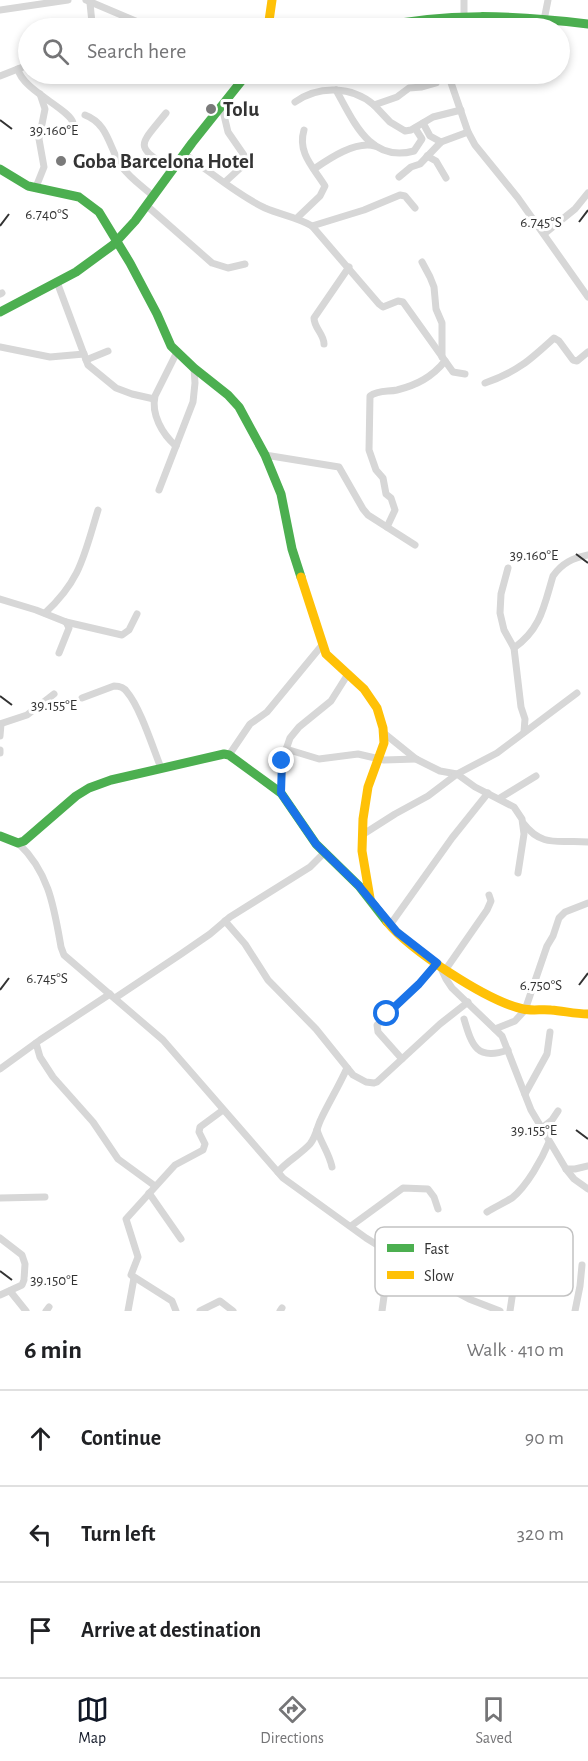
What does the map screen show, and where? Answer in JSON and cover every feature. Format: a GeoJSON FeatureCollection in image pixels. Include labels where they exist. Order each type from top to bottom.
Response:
{"type":"FeatureCollection","features":[{"type":"Feature","properties":{"kind":"street"},"geometry":{"type":"LineString","coordinates":[[0,10],[68,0]]}},
{"type":"Feature","properties":{"kind":"street"},"geometry":{"type":"LineString","coordinates":[[269,18],[272,0]]}},
{"type":"Feature","properties":{"kind":"street"},"geometry":{"type":"LineString","coordinates":[[464,0],[464,15]]}},
{"type":"Feature","properties":{"kind":"street"},"geometry":{"type":"LineString","coordinates":[[544,18],[548,0]]}},
{"type":"Feature","properties":{"kind":"street"},"geometry":{"type":"LineString","coordinates":[[88,1],[91,18]]}},
{"type":"Feature","properties":{"kind":"street"},"geometry":{"type":"LineString","coordinates":[[88,1],[128,18]]}},
{"type":"Feature","properties":{"kind":"street"},"geometry":{"type":"LineString","coordinates":[[432,18],[484,14],[524,18]]}},
{"type":"Feature","properties":{"kind":"street"},"geometry":{"type":"LineString","coordinates":[[570,22],[588,24]]}},
{"type":"Feature","properties":{"kind":"street"},"geometry":{"type":"LineString","coordinates":[[0,76],[18,69]]}},
{"type":"Feature","properties":{"kind":"street"},"geometry":{"type":"LineString","coordinates":[[28,84],[71,117],[73,123],[70,128]]}},
{"type":"Feature","properties":{"kind":"street"},"geometry":{"type":"LineString","coordinates":[[0,312],[57,282],[98,257],[117,241],[239,84]]}},
{"type":"Feature","properties":{"kind":"street"},"geometry":{"type":"LineString","coordinates":[[374,105],[397,97],[410,88],[432,84]]}},
{"type":"Feature","properties":{"kind":"street"},"geometry":{"type":"LineString","coordinates":[[452,84],[468,132],[481,154],[518,198],[587,293]]}},
{"type":"Feature","properties":{"kind":"street"},"geometry":{"type":"LineString","coordinates":[[295,102],[327,89],[356,93],[364,96],[399,129],[405,131],[433,117],[461,110]]}},
{"type":"Feature","properties":{"kind":"street"},"geometry":{"type":"LineString","coordinates":[[336,90],[360,132],[375,146],[388,153],[414,151],[422,139],[415,128]]}},
{"type":"Feature","properties":{"kind":"street"},"geometry":{"type":"LineString","coordinates":[[36,187],[44,166],[39,136],[45,109],[40,94]]}},
{"type":"Feature","properties":{"kind":"street"},"geometry":{"type":"LineString","coordinates":[[222,107],[228,132],[248,161],[225,182]]}},
{"type":"Feature","properties":{"kind":"street"},"geometry":{"type":"LineString","coordinates":[[166,113],[145,140],[144,148],[147,153],[172,171]]}},
{"type":"Feature","properties":{"kind":"street"},"geometry":{"type":"LineString","coordinates":[[85,115],[97,121],[103,128],[124,169],[153,196]]}},
{"type":"Feature","properties":{"kind":"street"},"geometry":{"type":"LineString","coordinates":[[423,123],[430,136],[441,142]]}},
{"type":"Feature","properties":{"kind":"street"},"geometry":{"type":"LineString","coordinates":[[298,218],[325,186],[302,150],[304,130]]}},
{"type":"Feature","properties":{"kind":"street"},"geometry":{"type":"LineString","coordinates":[[399,177],[406,170],[420,164],[441,142],[468,132]]}},
{"type":"Feature","properties":{"kind":"street"},"geometry":{"type":"LineString","coordinates":[[314,169],[347,150],[364,145],[375,146]]}},
{"type":"Feature","properties":{"kind":"street"},"geometry":{"type":"LineString","coordinates":[[184,154],[239,194],[265,208],[298,218],[312,225],[379,304],[384,307],[398,301],[403,302],[443,359],[456,374],[465,374]]}},
{"type":"Feature","properties":{"kind":"street"},"geometry":{"type":"LineString","coordinates":[[427,156],[436,161],[446,178]]}},
{"type":"Feature","properties":{"kind":"street"},"geometry":{"type":"LineString","coordinates":[[2,172],[19,182],[85,200],[105,220],[157,314],[168,340],[177,352],[239,407],[265,455],[281,494],[292,549],[326,654],[369,695],[377,709],[385,734],[366,795],[362,834],[363,870],[370,898]]}},
{"type":"Feature","properties":{"kind":"street"},"geometry":{"type":"LineString","coordinates":[[544,234],[575,208],[588,193]]}},
{"type":"Feature","properties":{"kind":"street"},"geometry":{"type":"LineString","coordinates":[[312,225],[364,210],[400,195],[405,196],[415,208]]}},
{"type":"Feature","properties":{"kind":"street"},"geometry":{"type":"LineString","coordinates":[[146,205],[212,263],[228,268],[244,264]]}},
{"type":"Feature","properties":{"kind":"street"},"geometry":{"type":"LineString","coordinates":[[387,527],[395,510],[386,494],[383,478],[376,470],[369,450],[370,396],[375,392],[396,390],[427,379],[443,359],[442,323],[436,309],[434,287],[422,262]]}},
{"type":"Feature","properties":{"kind":"street"},"geometry":{"type":"LineString","coordinates":[[324,344],[324,338],[314,318],[349,267]]}},
{"type":"Feature","properties":{"kind":"street"},"geometry":{"type":"LineString","coordinates":[[57,282],[91,369],[116,388],[154,399]]}},
{"type":"Feature","properties":{"kind":"street"},"geometry":{"type":"LineString","coordinates":[[485,383],[518,369],[554,338],[559,341],[573,360],[578,361],[588,352]]}},
{"type":"Feature","properties":{"kind":"street"},"geometry":{"type":"LineString","coordinates":[[0,347],[50,357],[85,357],[108,351]]}},
{"type":"Feature","properties":{"kind":"street"},"geometry":{"type":"LineString","coordinates":[[176,446],[166,436],[153,412],[154,399],[177,352]]}},
{"type":"Feature","properties":{"kind":"street"},"geometry":{"type":"LineString","coordinates":[[159,490],[184,431],[193,402],[194,368]]}},
{"type":"Feature","properties":{"kind":"street"},"geometry":{"type":"LineString","coordinates":[[265,455],[339,467],[363,509],[415,545]]}},
{"type":"Feature","properties":{"kind":"street"},"geometry":{"type":"LineString","coordinates":[[45,613],[62,597],[75,576],[86,553],[98,510]]}},
{"type":"Feature","properties":{"kind":"street"},"geometry":{"type":"LineString","coordinates":[[514,648],[527,639],[542,615],[553,576],[566,562],[588,555]]}},
{"type":"Feature","properties":{"kind":"street"},"geometry":{"type":"LineString","coordinates":[[508,568],[499,606],[501,620],[514,648],[521,707],[525,719],[524,732]]}},
{"type":"Feature","properties":{"kind":"street"},"geometry":{"type":"LineString","coordinates":[[0,599],[66,622],[122,635],[129,630],[137,614]]}},
{"type":"Feature","properties":{"kind":"street"},"geometry":{"type":"LineString","coordinates":[[59,653],[69,628],[66,622]]}},
{"type":"Feature","properties":{"kind":"street"},"geometry":{"type":"LineString","coordinates":[[229,755],[250,724],[267,712],[323,644]]}},
{"type":"Feature","properties":{"kind":"street"},"geometry":{"type":"LineString","coordinates":[[281,793],[282,761],[290,738],[331,701],[348,674]]}},
{"type":"Feature","properties":{"kind":"street"},"geometry":{"type":"LineString","coordinates":[[82,698],[114,686],[120,686],[127,691],[142,720],[161,768]]}},
{"type":"Feature","properties":{"kind":"street"},"geometry":{"type":"LineString","coordinates":[[362,834],[428,796],[457,774],[497,753],[577,693]]}},
{"type":"Feature","properties":{"kind":"street"},"geometry":{"type":"LineString","coordinates":[[0,736],[0,724],[27,715],[54,694]]}},
{"type":"Feature","properties":{"kind":"street"},"geometry":{"type":"LineString","coordinates":[[385,734],[416,759],[440,771],[457,774],[475,787],[501,798],[514,807],[522,819],[524,834],[518,873]]}},
{"type":"Feature","properties":{"kind":"street"},"geometry":{"type":"LineString","coordinates":[[286,749],[319,759],[358,754],[388,760],[416,759]]}},
{"type":"Feature","properties":{"kind":"street"},"geometry":{"type":"LineString","coordinates":[[18,843],[30,836],[76,796],[89,788],[111,780],[161,768],[224,754],[229,755],[281,793],[324,853],[370,898],[406,942],[495,1000],[525,1010],[588,1014]]}},
{"type":"Feature","properties":{"kind":"street"},"geometry":{"type":"LineString","coordinates":[[501,798],[536,776]]}},
{"type":"Feature","properties":{"kind":"street"},"geometry":{"type":"LineString","coordinates":[[390,925],[488,793]]}},
{"type":"Feature","properties":{"kind":"street"},"geometry":{"type":"LineString","coordinates":[[523,824],[535,836],[547,842],[588,842]]}},
{"type":"Feature","properties":{"kind":"street"},"geometry":{"type":"LineString","coordinates":[[0,836],[18,843],[31,855],[47,884],[64,955],[163,1040],[278,1173],[375,1243]]}},
{"type":"Feature","properties":{"kind":"street"},"geometry":{"type":"LineString","coordinates":[[0,1069],[36,1043],[181,954],[225,921],[310,867],[324,853]]}},
{"type":"Feature","properties":{"kind":"street"},"geometry":{"type":"LineString","coordinates":[[402,1059],[378,1032],[377,1025],[440,965],[487,910],[491,902],[489,895]]}},
{"type":"Feature","properties":{"kind":"street"},"geometry":{"type":"LineString","coordinates":[[495,1029],[515,1021],[525,1010],[559,918],[570,909],[588,903]]}},
{"type":"Feature","properties":{"kind":"street"},"geometry":{"type":"LineString","coordinates":[[225,921],[245,944],[268,980],[316,1029],[346,1068],[358,1079],[375,1083],[440,1024],[468,1002]]}},
{"type":"Feature","properties":{"kind":"street"},"geometry":{"type":"LineString","coordinates":[[440,965],[446,979],[502,1036],[525,1094],[549,1142],[574,1179],[588,1189]]}},
{"type":"Feature","properties":{"kind":"street"},"geometry":{"type":"LineString","coordinates":[[464,1019],[471,1041],[480,1051],[490,1054],[508,1050]]}},
{"type":"Feature","properties":{"kind":"street"},"geometry":{"type":"LineString","coordinates":[[525,1094],[547,1054],[550,1032]]}},
{"type":"Feature","properties":{"kind":"street"},"geometry":{"type":"LineString","coordinates":[[36,1043],[40,1057],[53,1077],[93,1122],[118,1159],[155,1186]]}},
{"type":"Feature","properties":{"kind":"street"},"geometry":{"type":"LineString","coordinates":[[278,1173],[313,1140],[346,1068]]}},
{"type":"Feature","properties":{"kind":"street"},"geometry":{"type":"LineString","coordinates":[[176,1311],[172,1301],[134,1278],[131,1273],[138,1257],[126,1219],[175,1165],[203,1150],[205,1144],[199,1132],[200,1127],[223,1110]]}},
{"type":"Feature","properties":{"kind":"street"},"geometry":{"type":"LineString","coordinates":[[542,1128],[558,1111]]}},
{"type":"Feature","properties":{"kind":"street"},"geometry":{"type":"LineString","coordinates":[[317,1127],[321,1143],[330,1156],[332,1167]]}},
{"type":"Feature","properties":{"kind":"street"},"geometry":{"type":"LineString","coordinates":[[487,1212],[518,1192],[541,1160],[549,1142]]}},
{"type":"Feature","properties":{"kind":"street"},"geometry":{"type":"LineString","coordinates":[[566,1169],[585,1167],[588,1159]]}},
{"type":"Feature","properties":{"kind":"street"},"geometry":{"type":"LineString","coordinates":[[351,1226],[403,1188],[428,1190],[434,1197],[438,1209]]}},
{"type":"Feature","properties":{"kind":"street"},"geometry":{"type":"LineString","coordinates":[[149,1193],[181,1239]]}},
{"type":"Feature","properties":{"kind":"street"},"geometry":{"type":"LineString","coordinates":[[0,1198],[45,1197]]}},
{"type":"Feature","properties":{"kind":"street"},"geometry":{"type":"LineString","coordinates":[[0,1238],[24,1259],[23,1283],[0,1296]]}},
{"type":"Feature","properties":{"kind":"street"},"geometry":{"type":"LineString","coordinates":[[575,1311],[582,1265]]}},
{"type":"Feature","properties":{"kind":"street"},"geometry":{"type":"LineString","coordinates":[[128,1311],[134,1278]]}},
{"type":"Feature","properties":{"kind":"street"},"geometry":{"type":"LineString","coordinates":[[10,1291],[26,1311]]}},
{"type":"Feature","properties":{"kind":"street"},"geometry":{"type":"LineString","coordinates":[[382,1311],[384,1296]]}},
{"type":"Feature","properties":{"kind":"street"},"geometry":{"type":"LineString","coordinates":[[463,1296],[500,1311]]}},
{"type":"Feature","properties":{"kind":"street"},"geometry":{"type":"LineString","coordinates":[[510,1311],[512,1296]]}},
{"type":"Feature","properties":{"kind":"street"},"geometry":{"type":"LineString","coordinates":[[200,1311],[220,1301],[233,1311]]}},
{"type":"Feature","properties":{"kind":"traffic: fast"},"geometry":{"type":"LineString","coordinates":[[440,18],[520,18]]}},
{"type":"Feature","properties":{"kind":"traffic: fast"},"geometry":{"type":"LineString","coordinates":[[570,22],[588,24]]}},
{"type":"Feature","properties":{"kind":"traffic: fast"},"geometry":{"type":"LineString","coordinates":[[0,312],[76,272],[113,245],[135,221],[239,84]]}},
{"type":"Feature","properties":{"kind":"traffic: fast"},"geometry":{"type":"LineString","coordinates":[[0,169],[28,186],[79,197],[99,212],[130,263],[171,346],[239,407],[265,455],[281,494],[292,549],[301,577]]}},
{"type":"Feature","properties":{"kind":"traffic: fast"},"geometry":{"type":"LineString","coordinates":[[0,836],[18,843],[24,841],[76,796],[89,788],[111,780],[224,754],[229,755],[281,793],[316,844],[359,886],[387,922]]}},
{"type":"Feature","properties":{"kind":"traffic: slow"},"geometry":{"type":"LineString","coordinates":[[269,18],[272,0]]}},
{"type":"Feature","properties":{"kind":"traffic: slow"},"geometry":{"type":"LineString","coordinates":[[301,577],[326,654],[364,689],[377,708],[383,728],[384,743],[368,787],[363,819],[362,851],[370,898]]}},
{"type":"Feature","properties":{"kind":"traffic: slow"},"geometry":{"type":"LineString","coordinates":[[387,922],[413,947],[431,960],[470,986],[490,996],[523,1009],[588,1014]]}},
{"type":"Feature","properties":{"kind":"place","name":"Tolu"},"geometry":{"type":"Point","coordinates":[211,109]}},
{"type":"Feature","properties":{"kind":"place","name":"Goba Barcelona Hotel"},"geometry":{"type":"Point","coordinates":[61,161]}},
{"type":"Feature","properties":{"kind":"route"},"geometry":{"type":"LineString","coordinates":[[282,761],[281,793],[316,844],[359,886],[406,942],[437,963],[419,984],[387,1014]]}}]}
